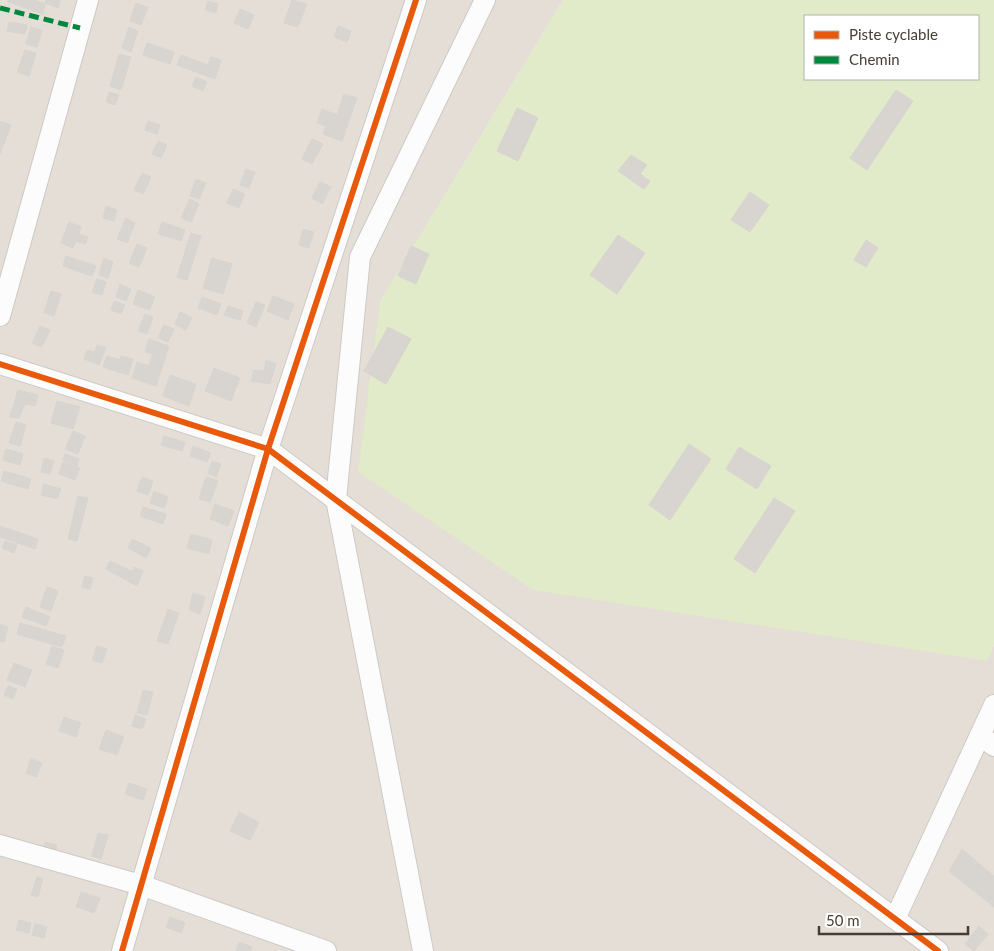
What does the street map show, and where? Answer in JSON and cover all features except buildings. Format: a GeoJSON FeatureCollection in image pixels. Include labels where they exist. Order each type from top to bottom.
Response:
{"type":"FeatureCollection","features":[{"type":"Feature","properties":{"kind":"street"},"geometry":{"type":"LineString","coordinates":[[0,316],[88,0]]}},
{"type":"Feature","properties":{"kind":"street"},"geometry":{"type":"LineString","coordinates":[[122,951],[268,449],[416,0]]}},
{"type":"Feature","properties":{"kind":"street"},"geometry":{"type":"LineString","coordinates":[[423,951],[336,499],[360,257],[485,0]]}},
{"type":"Feature","properties":{"kind":"street"},"geometry":{"type":"LineString","coordinates":[[0,364],[268,449],[938,951]]}},
{"type":"Feature","properties":{"kind":"street"},"geometry":{"type":"LineString","coordinates":[[895,919],[987,741],[994,706]]}},
{"type":"Feature","properties":{"kind":"street"},"geometry":{"type":"LineString","coordinates":[[0,844],[141,885],[326,951]]}},
{"type":"Feature","properties":{"kind":"shaded area"},"geometry":{"type":"Polygon","coordinates":[[[0,0],[563,0],[380,302],[987,661],[994,645],[994,951],[0,951],[0,0]]]}},
{"type":"Feature","properties":{"kind":"green space"},"geometry":{"type":"Polygon","coordinates":[[[563,0],[994,0],[994,645],[987,661],[533,590],[358,472],[380,302],[563,0]]]}},
{"type":"Feature","properties":{"kind":"marked path"},"geometry":{"type":"LineString","coordinates":[[0,8],[80,28]]}},
{"type":"Feature","properties":{"kind":"cycle path"},"geometry":{"type":"LineString","coordinates":[[122,951],[268,449],[416,0]]}},
{"type":"Feature","properties":{"kind":"cycle path"},"geometry":{"type":"LineString","coordinates":[[0,364],[268,449],[938,951]]}}]}
